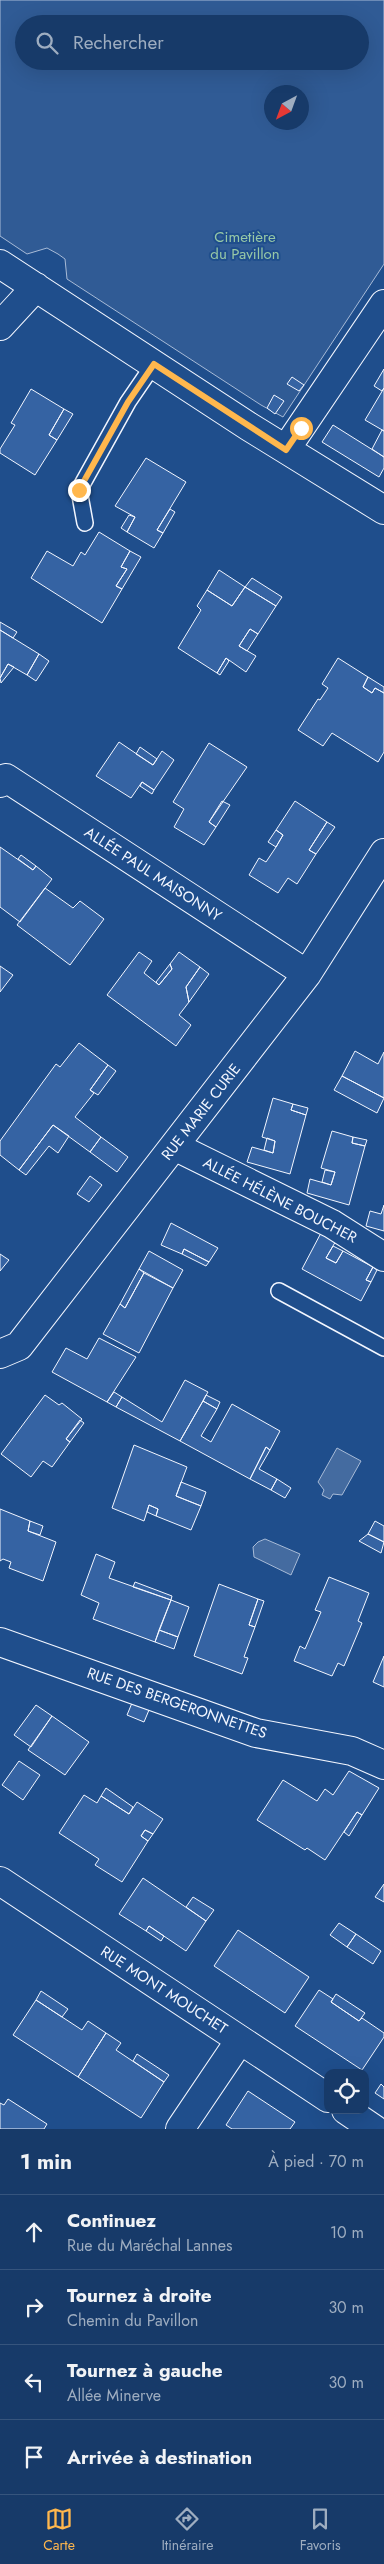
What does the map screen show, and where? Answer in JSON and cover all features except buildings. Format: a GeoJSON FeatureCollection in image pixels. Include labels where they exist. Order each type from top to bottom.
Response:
{"type":"FeatureCollection","features":[{"type":"Feature","properties":{"kind":"street"},"geometry":{"type":"LineString","coordinates":[[0,264],[286,450],[384,510]]}},
{"type":"Feature","properties":{"kind":"street"},"geometry":{"type":"LineString","coordinates":[[0,326],[36,287]]}},
{"type":"Feature","properties":{"kind":"street"},"geometry":{"type":"LineString","coordinates":[[286,450],[384,304]]}},
{"type":"Feature","properties":{"kind":"street","name":"ALLÉE PAUL MAISONNY"},"geometry":{"type":"LineString","coordinates":[[0,783],[6,778],[307,974]]}},
{"type":"Feature","properties":{"kind":"street","name":"RUE MARIE CURIE"},"geometry":{"type":"LineString","coordinates":[[0,1354],[19,1346],[307,974],[384,853]]}},
{"type":"Feature","properties":{"kind":"street","name":"ALLÉE HÉLÈNE BOUCHER"},"geometry":{"type":"LineString","coordinates":[[174,1146],[332,1224],[384,1257]]}},
{"type":"Feature","properties":{"kind":"street","name":"RUE DES BERGERONNETTES"},"geometry":{"type":"LineString","coordinates":[[0,1642],[256,1733],[352,1751],[384,1764]]}},
{"type":"Feature","properties":{"kind":"street","name":"RUE MONT MOUCHET"},"geometry":{"type":"LineString","coordinates":[[0,1881],[324,2095]]}},
{"type":"Feature","properties":{"kind":"street"},"geometry":{"type":"LineString","coordinates":[[180,2129],[240,2040]]}},
{"type":"Feature","properties":{"kind":"street"},"geometry":{"type":"LineString","coordinates":[[352,2114],[374,2129]]}},
{"type":"Feature","properties":{"kind":"lane"},"geometry":{"type":"LineString","coordinates":[[85,523],[79,490],[128,402],[154,364]]}},
{"type":"Feature","properties":{"kind":"lane"},"geometry":{"type":"LineString","coordinates":[[280,1291],[384,1348]]}},
{"type":"Feature","properties":{"kind":"shaded area","name":"Cimetière du Pavillon"},"geometry":{"type":"Polygon","coordinates":[[[0,0],[384,0],[384,264],[283,417],[261,405],[67,279],[65,259],[47,248],[27,254],[0,236],[0,0]]]}},
{"type":"Feature","properties":{"kind":"shaded area"},"geometry":{"type":"Polygon","coordinates":[[[337,1448],[361,1461],[342,1495],[333,1494],[330,1499],[322,1495],[324,1490],[318,1482],[337,1448]]]}},
{"type":"Feature","properties":{"kind":"shaded area"},"geometry":{"type":"Polygon","coordinates":[[[265,1539],[300,1554],[291,1575],[254,1557],[253,1547],[265,1539]]]}},
{"type":"Feature","properties":{"kind":"route"},"geometry":{"type":"LineString","coordinates":[[79,490],[128,402],[154,364],[286,450],[301,428]]}}]}
